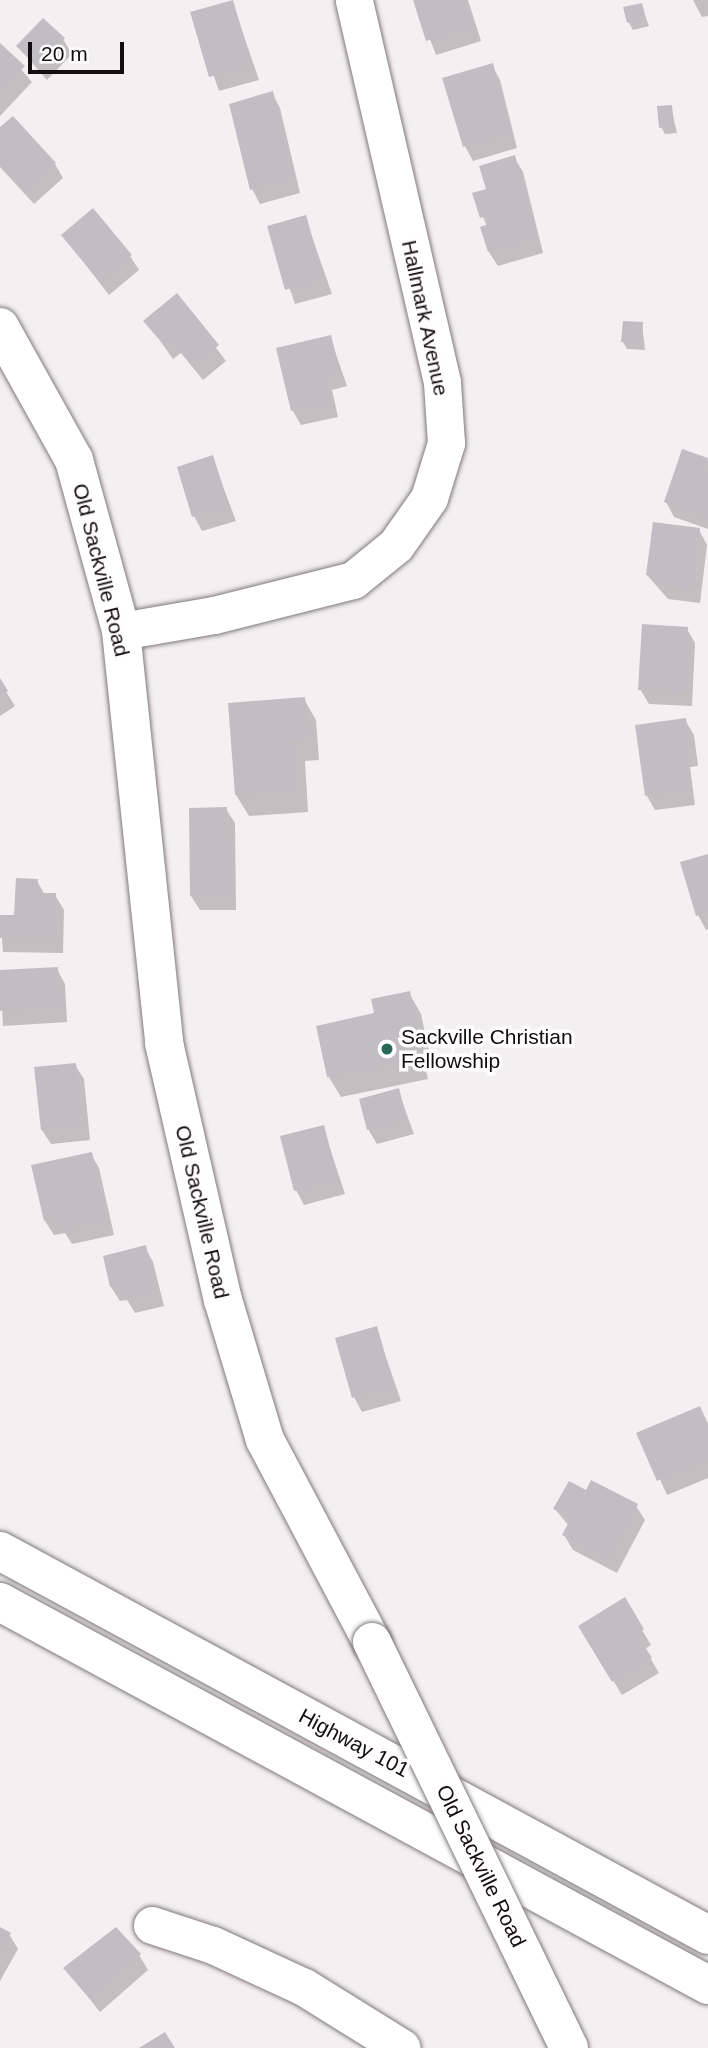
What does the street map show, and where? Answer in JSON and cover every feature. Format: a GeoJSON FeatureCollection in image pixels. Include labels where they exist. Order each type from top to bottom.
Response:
{"type":"FeatureCollection","features":[{"type":"Feature","properties":{"kind":"main road","name":"Old Sackville Road"},"geometry":{"type":"LineString","coordinates":[[0,327],[74,460],[121,631],[164,1043],[222,1300],[265,1440],[372,1642],[569,2048]]}},
{"type":"Feature","properties":{"kind":"main road","name":"Highway 101"},"geometry":{"type":"LineString","coordinates":[[0,1551],[708,1935]]}},
{"type":"Feature","properties":{"kind":"main road","name":"Highway 101"},"geometry":{"type":"LineString","coordinates":[[0,1602],[708,1985]]}},
{"type":"Feature","properties":{"kind":"street","name":"Hallmark Avenue"},"geometry":{"type":"LineString","coordinates":[[121,631],[214,615],[353,580],[396,545],[429,498],[446,443],[442,383],[354,0]]}},
{"type":"Feature","properties":{"kind":"street"},"geometry":{"type":"LineString","coordinates":[[152,1925],[213,1945],[304,1987],[402,2048]]}},
{"type":"Feature","properties":{"kind":"building"},"geometry":{"type":"Polygon","coordinates":[[[233,0],[252,65],[209,77],[190,12],[233,0]]]}},
{"type":"Feature","properties":{"kind":"building"},"geometry":{"type":"Polygon","coordinates":[[[413,0],[465,0],[474,26],[426,41],[413,0]]]}},
{"type":"Feature","properties":{"kind":"building"},"geometry":{"type":"Polygon","coordinates":[[[642,3],[646,19],[627,23],[623,7],[642,3]]]}},
{"type":"Feature","properties":{"kind":"building"},"geometry":{"type":"Polygon","coordinates":[[[43,18],[65,38],[38,67],[16,46],[43,18]]]}},
{"type":"Feature","properties":{"kind":"building"},"geometry":{"type":"Polygon","coordinates":[[[0,43],[25,66],[0,93],[0,43]]]}},
{"type":"Feature","properties":{"kind":"building"},"geometry":{"type":"Polygon","coordinates":[[[493,63],[510,133],[463,147],[442,78],[493,63]]]}},
{"type":"Feature","properties":{"kind":"building"},"geometry":{"type":"Polygon","coordinates":[[[273,91],[293,178],[250,190],[229,104],[273,91]]]}},
{"type":"Feature","properties":{"kind":"building"},"geometry":{"type":"Polygon","coordinates":[[[672,105],[674,126],[659,128],[657,106],[672,105]]]}},
{"type":"Feature","properties":{"kind":"building"},"geometry":{"type":"Polygon","coordinates":[[[13,116],[56,163],[24,191],[0,164],[0,127],[13,116]]]}},
{"type":"Feature","properties":{"kind":"building"},"geometry":{"type":"Polygon","coordinates":[[[515,155],[536,238],[488,252],[480,227],[489,224],[487,216],[480,218],[472,193],[486,189],[479,166],[515,155]]]}},
{"type":"Feature","properties":{"kind":"building"},"geometry":{"type":"Polygon","coordinates":[[[93,208],[132,255],[99,281],[61,235],[93,208]]]}},
{"type":"Feature","properties":{"kind":"building"},"geometry":{"type":"Polygon","coordinates":[[[306,215],[324,279],[285,290],[267,226],[306,215]]]}},
{"type":"Feature","properties":{"kind":"building"},"geometry":{"type":"Polygon","coordinates":[[[177,293],[219,345],[193,366],[171,340],[164,345],[143,321],[177,293]]]}},
{"type":"Feature","properties":{"kind":"building"},"geometry":{"type":"Polygon","coordinates":[[[623,321],[643,322],[642,343],[621,342],[623,321]]]}},
{"type":"Feature","properties":{"kind":"building"},"geometry":{"type":"Polygon","coordinates":[[[331,335],[340,371],[324,375],[331,402],[291,411],[276,348],[331,335]]]}},
{"type":"Feature","properties":{"kind":"building"},"geometry":{"type":"Polygon","coordinates":[[[682,449],[708,458],[704,475],[708,476],[708,518],[664,502],[682,449]]]}},
{"type":"Feature","properties":{"kind":"building"},"geometry":{"type":"Polygon","coordinates":[[[213,455],[229,506],[192,517],[177,467],[213,455]]]}},
{"type":"Feature","properties":{"kind":"building"},"geometry":{"type":"Polygon","coordinates":[[[653,522],[700,528],[692,589],[658,585],[659,578],[646,575],[653,522]]]}},
{"type":"Feature","properties":{"kind":"building"},"geometry":{"type":"Polygon","coordinates":[[[642,624],[688,627],[684,692],[638,690],[642,624]]]}},
{"type":"Feature","properties":{"kind":"building"},"geometry":{"type":"Polygon","coordinates":[[[0,678],[8,691],[0,696],[0,678]]]}},
{"type":"Feature","properties":{"kind":"building"},"geometry":{"type":"Polygon","coordinates":[[[305,697],[308,739],[294,740],[297,791],[235,795],[228,703],[305,697]]]}},
{"type":"Feature","properties":{"kind":"building"},"geometry":{"type":"Polygon","coordinates":[[[686,718],[691,751],[683,752],[688,790],[645,796],[635,725],[686,718]]]}},
{"type":"Feature","properties":{"kind":"building"},"geometry":{"type":"Polygon","coordinates":[[[227,807],[228,895],[190,896],[189,808],[227,807]]]}},
{"type":"Feature","properties":{"kind":"building"},"geometry":{"type":"Polygon","coordinates":[[[708,854],[708,912],[696,916],[680,862],[708,854]]]}},
{"type":"Feature","properties":{"kind":"building"},"geometry":{"type":"Polygon","coordinates":[[[16,878],[38,879],[37,893],[56,893],[55,939],[0,938],[0,915],[14,915],[16,878]]]}},
{"type":"Feature","properties":{"kind":"building"},"geometry":{"type":"Polygon","coordinates":[[[58,967],[60,1007],[0,1011],[0,970],[58,967]]]}},
{"type":"Feature","properties":{"kind":"building"},"geometry":{"type":"Polygon","coordinates":[[[410,991],[420,1040],[413,1042],[417,1058],[327,1077],[316,1026],[374,1013],[371,999],[410,991]]]}},
{"type":"Feature","properties":{"kind":"building"},"geometry":{"type":"Polygon","coordinates":[[[76,1063],[83,1126],[41,1130],[34,1067],[76,1063]]]}},
{"type":"Feature","properties":{"kind":"building"},"geometry":{"type":"Polygon","coordinates":[[[399,1088],[407,1120],[367,1130],[359,1099],[399,1088]]]}},
{"type":"Feature","properties":{"kind":"building"},"geometry":{"type":"Polygon","coordinates":[[[324,1125],[338,1180],[294,1191],[280,1136],[324,1125]]]}},
{"type":"Feature","properties":{"kind":"building"},"geometry":{"type":"Polygon","coordinates":[[[92,1152],[107,1220],[62,1230],[59,1218],[44,1221],[31,1165],[92,1152]]]}},
{"type":"Feature","properties":{"kind":"building"},"geometry":{"type":"Polygon","coordinates":[[[146,1245],[156,1291],[125,1299],[121,1285],[110,1287],[103,1256],[146,1245]]]}},
{"type":"Feature","properties":{"kind":"building"},"geometry":{"type":"Polygon","coordinates":[[[377,1326],[394,1386],[352,1398],[335,1338],[377,1326]]]}},
{"type":"Feature","properties":{"kind":"building"},"geometry":{"type":"Polygon","coordinates":[[[700,1406],[708,1424],[708,1460],[657,1481],[636,1433],[700,1406]]]}},
{"type":"Feature","properties":{"kind":"building"},"geometry":{"type":"Polygon","coordinates":[[[591,1480],[638,1504],[609,1559],[562,1535],[571,1518],[553,1509],[569,1481],[586,1490],[591,1480]]]}},
{"type":"Feature","properties":{"kind":"building"},"geometry":{"type":"Polygon","coordinates":[[[625,1597],[644,1629],[637,1634],[652,1658],[612,1682],[578,1626],[625,1597]]]}},
{"type":"Feature","properties":{"kind":"building"},"geometry":{"type":"Polygon","coordinates":[[[0,1927],[11,1933],[0,1952],[0,1927]]]}},
{"type":"Feature","properties":{"kind":"building"},"geometry":{"type":"Polygon","coordinates":[[[116,1927],[141,1954],[90,1999],[63,1968],[116,1927]]]}},
{"type":"Feature","properties":{"kind":"building"},"geometry":{"type":"Polygon","coordinates":[[[165,2032],[175,2048],[139,2048],[165,2032]]]}},
{"type":"Feature","properties":{"kind":"place","name":"Sackville Christian Fellowship"},"geometry":{"type":"Point","coordinates":[387,1049]}}]}
